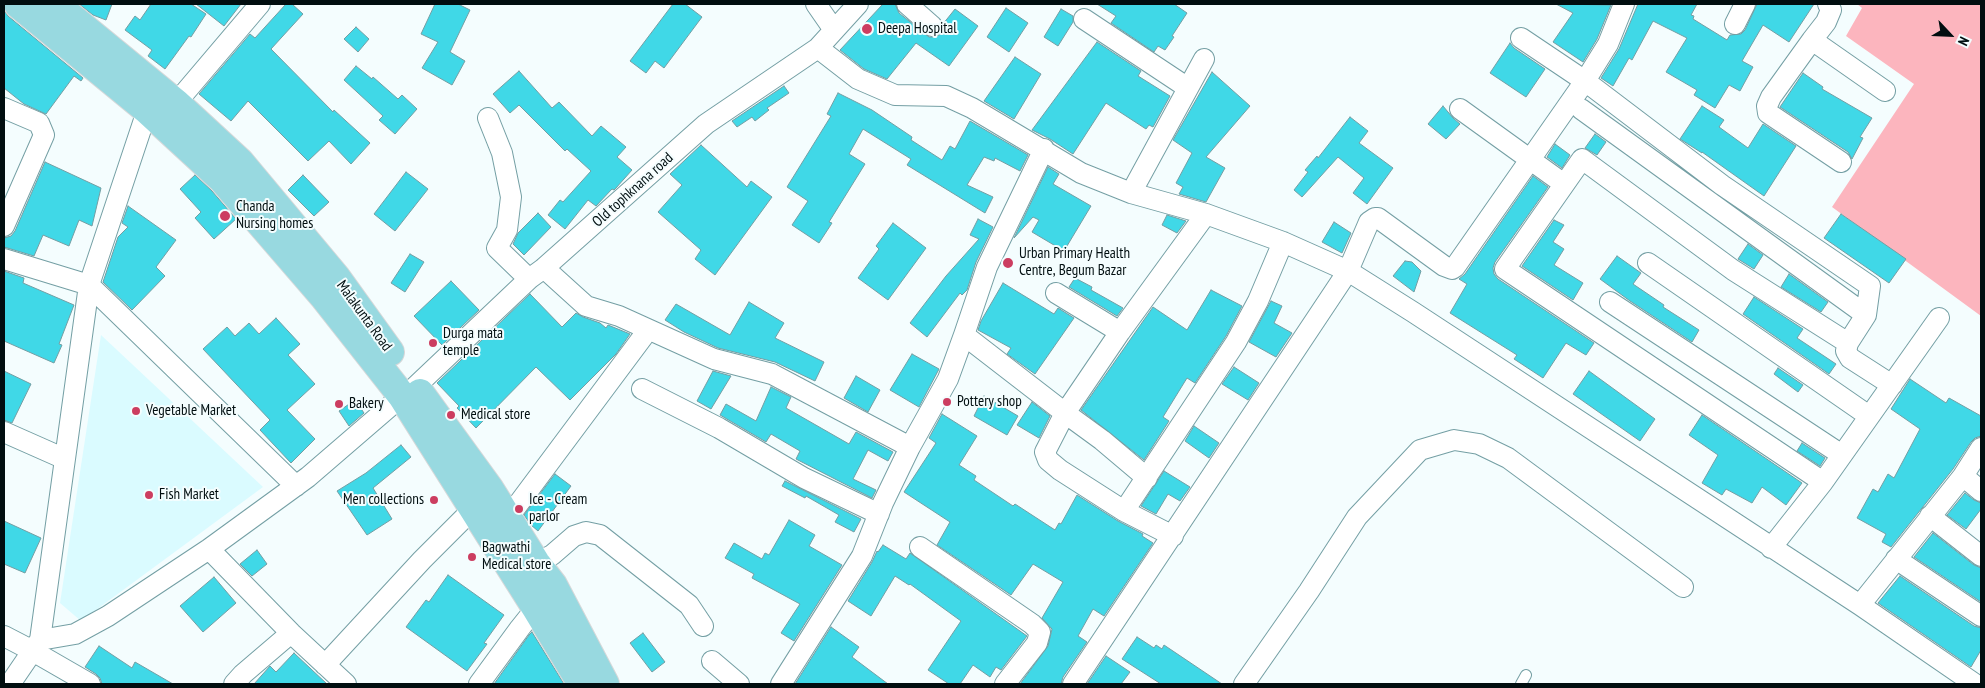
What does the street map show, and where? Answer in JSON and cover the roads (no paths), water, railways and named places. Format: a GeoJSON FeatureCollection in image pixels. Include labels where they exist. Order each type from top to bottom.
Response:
{"type":"FeatureCollection","features":[{"type":"Feature","properties":{"kind":"main road"},"geometry":{"type":"LineString","coordinates":[[18,4],[151,98],[408,392],[473,509],[547,600],[582,684]]}},
{"type":"Feature","properties":{"kind":"main road","name":"Malakunta Road"},"geometry":{"type":"LineString","coordinates":[[55,4],[80,12],[151,98],[176,103],[240,162],[336,277],[408,392],[488,488],[536,563],[547,600],[605,684]]}},
{"type":"Feature","properties":{"kind":"street"},"geometry":{"type":"LineString","coordinates":[[176,103],[260,4]]}},
{"type":"Feature","properties":{"kind":"street"},"geometry":{"type":"LineString","coordinates":[[816,4],[834,30]]}},
{"type":"Feature","properties":{"kind":"street","name":"Old tophknana road"},"geometry":{"type":"LineString","coordinates":[[36,645],[75,634],[108,616],[210,549],[296,486],[408,392],[706,124],[818,48],[858,4]]}},
{"type":"Feature","properties":{"kind":"street"},"geometry":{"type":"LineString","coordinates":[[907,4],[932,26]]}},
{"type":"Feature","properties":{"kind":"street"},"geometry":{"type":"LineString","coordinates":[[1073,684],[1348,271],[1369,222],[1375,218],[1382,220],[1444,266],[1452,269],[1455,267],[1585,81],[1608,44],[1624,4]]}},
{"type":"Feature","properties":{"kind":"street"},"geometry":{"type":"LineString","coordinates":[[1735,24],[1745,4]]}},
{"type":"Feature","properties":{"kind":"street"},"geometry":{"type":"LineString","coordinates":[[1828,4],[1831,10],[1826,22],[1771,97],[1767,106],[1768,114],[1841,162]]}},
{"type":"Feature","properties":{"kind":"street"},"geometry":{"type":"LineString","coordinates":[[1084,19],[1188,88]]}},
{"type":"Feature","properties":{"kind":"street"},"geometry":{"type":"LineString","coordinates":[[1522,38],[1585,81],[1722,185],[1870,286],[1866,315],[1848,343],[1846,351],[1850,358],[1892,385]]}},
{"type":"Feature","properties":{"kind":"street"},"geometry":{"type":"LineString","coordinates":[[1812,40],[1885,91]]}},
{"type":"Feature","properties":{"kind":"street"},"geometry":{"type":"LineString","coordinates":[[818,48],[858,79],[896,95],[946,96],[972,108],[1081,172],[1130,193],[1206,214],[1282,242],[1348,271],[1860,605],[1975,684]]}},
{"type":"Feature","properties":{"kind":"street"},"geometry":{"type":"LineString","coordinates":[[1130,193],[1204,59]]}},
{"type":"Feature","properties":{"kind":"street"},"geometry":{"type":"LineString","coordinates":[[10,684],[36,645],[65,459],[89,285],[151,98]]}},
{"type":"Feature","properties":{"kind":"street"},"geometry":{"type":"LineString","coordinates":[[4,108],[39,123],[44,134],[4,226]]}},
{"type":"Feature","properties":{"kind":"street"},"geometry":{"type":"LineString","coordinates":[[1460,109],[1564,184]]}},
{"type":"Feature","properties":{"kind":"street"},"geometry":{"type":"LineString","coordinates":[[1581,109],[1866,315]]}},
{"type":"Feature","properties":{"kind":"street"},"geometry":{"type":"LineString","coordinates":[[488,118],[502,153],[511,197],[507,230],[497,248],[586,306],[619,316],[714,359],[772,374],[910,447]]}},
{"type":"Feature","properties":{"kind":"street"},"geometry":{"type":"LineString","coordinates":[[782,684],[862,556],[910,447],[948,379],[987,268],[1044,149]]}},
{"type":"Feature","properties":{"kind":"street"},"geometry":{"type":"LineString","coordinates":[[1823,482],[1505,269],[1582,158],[1733,270],[1848,343]]}},
{"type":"Feature","properties":{"kind":"street"},"geometry":{"type":"LineString","coordinates":[[1173,536],[1124,511],[1060,470],[1048,460],[1045,452],[1065,412],[1120,332],[1206,214]]}},
{"type":"Feature","properties":{"kind":"street"},"geometry":{"type":"LineString","coordinates":[[1124,511],[1236,342],[1258,301],[1282,242]]}},
{"type":"Feature","properties":{"kind":"street"},"geometry":{"type":"LineString","coordinates":[[4,259],[89,285],[296,486]]}},
{"type":"Feature","properties":{"kind":"street"},"geometry":{"type":"LineString","coordinates":[[1648,263],[1869,416]]}},
{"type":"Feature","properties":{"kind":"street"},"geometry":{"type":"LineString","coordinates":[[1056,293],[1120,332]]}},
{"type":"Feature","properties":{"kind":"street"},"geometry":{"type":"LineString","coordinates":[[1610,302],[1842,455]]}},
{"type":"Feature","properties":{"kind":"street"},"geometry":{"type":"LineString","coordinates":[[1771,548],[1823,482],[1939,318]]}},
{"type":"Feature","properties":{"kind":"street"},"geometry":{"type":"LineString","coordinates":[[506,516],[516,507],[648,330]]}},
{"type":"Feature","properties":{"kind":"street"},"geometry":{"type":"LineString","coordinates":[[964,335],[1102,440],[1147,478]]}},
{"type":"Feature","properties":{"kind":"street"},"geometry":{"type":"LineString","coordinates":[[642,389],[719,428],[804,478],[879,514]]}},
{"type":"Feature","properties":{"kind":"street"},"geometry":{"type":"LineString","coordinates":[[4,432],[65,459]]}},
{"type":"Feature","properties":{"kind":"street"},"geometry":{"type":"LineString","coordinates":[[1244,684],[1309,591],[1357,517],[1420,450],[1454,440],[1479,444],[1508,458],[1682,588]]}},
{"type":"Feature","properties":{"kind":"street"},"geometry":{"type":"LineString","coordinates":[[1860,605],[1962,476],[1981,448]]}},
{"type":"Feature","properties":{"kind":"street"},"geometry":{"type":"LineString","coordinates":[[1962,476],[1981,490]]}},
{"type":"Feature","properties":{"kind":"street"},"geometry":{"type":"LineString","coordinates":[[325,665],[422,560],[473,509]]}},
{"type":"Feature","properties":{"kind":"street"},"geometry":{"type":"LineString","coordinates":[[1930,516],[1981,556]]}},
{"type":"Feature","properties":{"kind":"street"},"geometry":{"type":"LineString","coordinates":[[536,563],[552,555],[574,536],[586,532],[600,535],[690,605],[704,626]]}},
{"type":"Feature","properties":{"kind":"street"},"geometry":{"type":"LineString","coordinates":[[920,547],[1032,624],[1040,632],[1038,643],[1005,684]]}},
{"type":"Feature","properties":{"kind":"street"},"geometry":{"type":"LineString","coordinates":[[210,549],[291,633],[346,684]]}},
{"type":"Feature","properties":{"kind":"street"},"geometry":{"type":"LineString","coordinates":[[1896,559],[1981,616]]}},
{"type":"Feature","properties":{"kind":"street"},"geometry":{"type":"LineString","coordinates":[[479,684],[520,628],[547,600]]}},
{"type":"Feature","properties":{"kind":"street"},"geometry":{"type":"LineString","coordinates":[[234,684],[291,633]]}},
{"type":"Feature","properties":{"kind":"street"},"geometry":{"type":"LineString","coordinates":[[4,636],[36,645],[90,684]]}},
{"type":"Feature","properties":{"kind":"street"},"geometry":{"type":"LineString","coordinates":[[712,661],[739,684]]}},
{"type":"Feature","properties":{"kind":"place","name":"Deepa Hospital"},"geometry":{"type":"Point","coordinates":[867,29]}},
{"type":"Feature","properties":{"kind":"place","name":"Chanda Nursing homes"},"geometry":{"type":"Point","coordinates":[225,216]}},
{"type":"Feature","properties":{"kind":"place","name":"Urban Primary Health Centre, Begum Bazar"},"geometry":{"type":"Point","coordinates":[1008,263]}},
{"type":"Feature","properties":{"kind":"place","name":"Durga mata temple"},"geometry":{"type":"Point","coordinates":[433,343]}},
{"type":"Feature","properties":{"kind":"place","name":"Pottery shop"},"geometry":{"type":"Point","coordinates":[947,402]}},
{"type":"Feature","properties":{"kind":"place","name":"Bakery"},"geometry":{"type":"Point","coordinates":[339,404]}},
{"type":"Feature","properties":{"kind":"place","name":"Vegetable Market"},"geometry":{"type":"Point","coordinates":[136,411]}},
{"type":"Feature","properties":{"kind":"place","name":"Medical store"},"geometry":{"type":"Point","coordinates":[451,415]}},
{"type":"Feature","properties":{"kind":"place","name":"Fish Market"},"geometry":{"type":"Point","coordinates":[149,495]}},
{"type":"Feature","properties":{"kind":"place","name":"Men collections"},"geometry":{"type":"Point","coordinates":[434,500]}},
{"type":"Feature","properties":{"kind":"place","name":"Ice - Cream parlor"},"geometry":{"type":"Point","coordinates":[519,509]}},
{"type":"Feature","properties":{"kind":"place","name":"Bagwathi Medical store"},"geometry":{"type":"Point","coordinates":[472,557]}}]}
